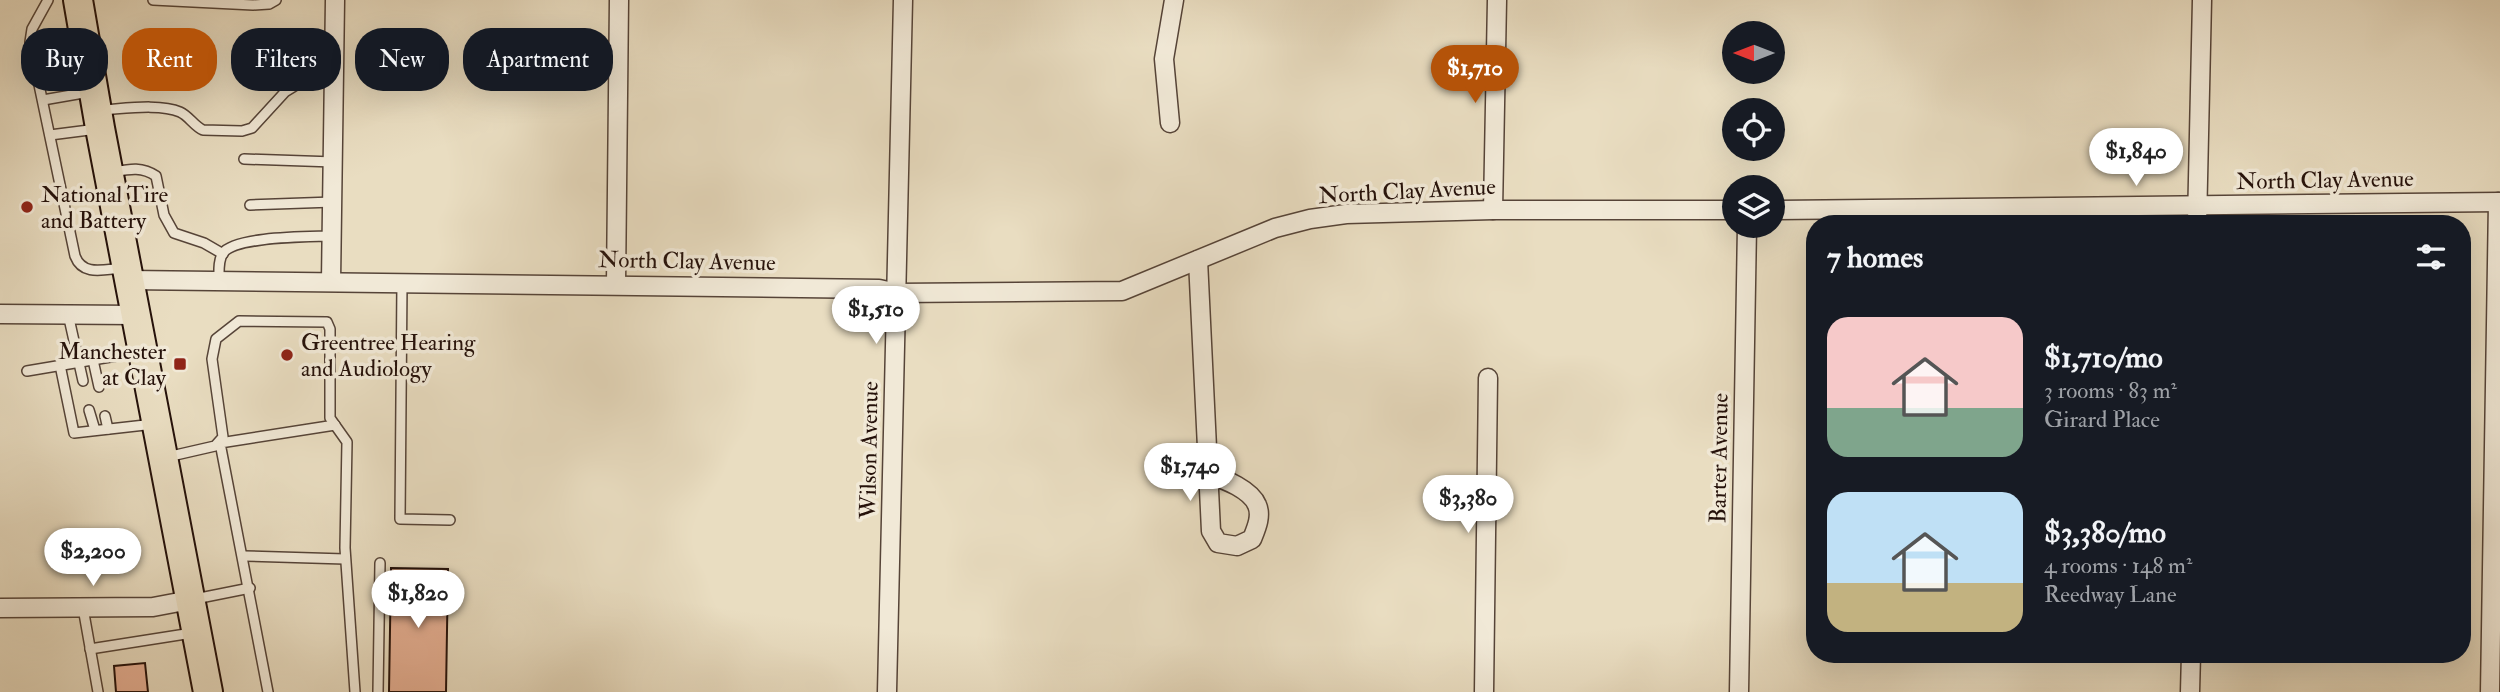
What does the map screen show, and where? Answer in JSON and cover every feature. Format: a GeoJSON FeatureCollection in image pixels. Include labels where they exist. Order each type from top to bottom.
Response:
{"type":"FeatureCollection","features":[{"type":"Feature","properties":{"kind":"main road"},"geometry":{"type":"LineString","coordinates":[[78,0],[208,692]]}},
{"type":"Feature","properties":{"kind":"street"},"geometry":{"type":"LineString","coordinates":[[335,0],[335,28]]}},
{"type":"Feature","properties":{"kind":"street"},"geometry":{"type":"LineString","coordinates":[[616,285],[619,0]]}},
{"type":"Feature","properties":{"kind":"street","name":"Wilson Avenue"},"geometry":{"type":"LineString","coordinates":[[887,692],[903,0]]}},
{"type":"Feature","properties":{"kind":"street"},"geometry":{"type":"LineString","coordinates":[[1170,123],[1164,59],[1174,0]]}},
{"type":"Feature","properties":{"kind":"street"},"geometry":{"type":"LineString","coordinates":[[1493,210],[1497,0]]}},
{"type":"Feature","properties":{"kind":"street"},"geometry":{"type":"LineString","coordinates":[[2197,215],[2202,0]]}},
{"type":"Feature","properties":{"kind":"street"},"geometry":{"type":"LineString","coordinates":[[331,282],[334,91]]}},
{"type":"Feature","properties":{"kind":"street"},"geometry":{"type":"LineString","coordinates":[[2490,692],[2496,522],[2499,202]]}},
{"type":"Feature","properties":{"kind":"street","name":"North Clay Avenue"},"geometry":{"type":"LineString","coordinates":[[1785,210],[2197,215],[2499,202]]}},
{"type":"Feature","properties":{"kind":"street","name":"North Clay Avenue"},"geometry":{"type":"LineString","coordinates":[[128,274],[219,281],[879,289],[897,293],[1122,291],[1275,228],[1310,219],[1358,214],[1493,210],[1722,210]]}},
{"type":"Feature","properties":{"kind":"street","name":"Barter Avenue"},"geometry":{"type":"LineString","coordinates":[[1740,692],[1747,238]]}},
{"type":"Feature","properties":{"kind":"street"},"geometry":{"type":"LineString","coordinates":[[1198,260],[1207,466],[1210,475]]}},
{"type":"Feature","properties":{"kind":"street"},"geometry":{"type":"LineString","coordinates":[[0,314],[136,315]]}},
{"type":"Feature","properties":{"kind":"street"},"geometry":{"type":"LineString","coordinates":[[1484,692],[1488,378]]}},
{"type":"Feature","properties":{"kind":"street"},"geometry":{"type":"LineString","coordinates":[[0,608],[153,607],[190,600]]}},
{"type":"Feature","properties":{"kind":"street"},"geometry":{"type":"LineString","coordinates":[[2190,692],[2191,663]]}},
{"type":"Feature","properties":{"kind":"lane"},"geometry":{"type":"LineString","coordinates":[[48,0],[30,34],[78,262],[87,270],[128,274]]}},
{"type":"Feature","properties":{"kind":"lane"},"geometry":{"type":"LineString","coordinates":[[153,0],[253,5],[269,4],[276,0]]}},
{"type":"Feature","properties":{"kind":"lane"},"geometry":{"type":"LineString","coordinates":[[43,100],[97,110],[170,110],[183,114],[203,130],[247,130],[287,91]]}},
{"type":"Feature","properties":{"kind":"lane"},"geometry":{"type":"LineString","coordinates":[[50,135],[97,110]]}},
{"type":"Feature","properties":{"kind":"lane"},"geometry":{"type":"LineString","coordinates":[[244,159],[334,162]]}},
{"type":"Feature","properties":{"kind":"lane"},"geometry":{"type":"LineString","coordinates":[[109,173],[135,168],[156,176],[164,215],[174,233],[204,243],[223,254]]}},
{"type":"Feature","properties":{"kind":"lane"},"geometry":{"type":"LineString","coordinates":[[250,205],[333,202]]}},
{"type":"Feature","properties":{"kind":"lane"},"geometry":{"type":"LineString","coordinates":[[219,281],[220,257],[236,246],[265,239],[331,236]]}},
{"type":"Feature","properties":{"kind":"lane"},"geometry":{"type":"LineString","coordinates":[[402,282],[400,519],[450,520]]}},
{"type":"Feature","properties":{"kind":"lane"},"geometry":{"type":"LineString","coordinates":[[68,314],[82,381]]}},
{"type":"Feature","properties":{"kind":"lane"},"geometry":{"type":"LineString","coordinates":[[268,692],[244,556],[220,443],[223,437],[212,359],[216,339],[239,321],[327,322],[330,328],[330,418],[347,442],[345,559],[355,692]]}},
{"type":"Feature","properties":{"kind":"lane"},"geometry":{"type":"LineString","coordinates":[[27,370],[143,352]]}},
{"type":"Feature","properties":{"kind":"lane"},"geometry":{"type":"LineString","coordinates":[[93,360],[99,387]]}},
{"type":"Feature","properties":{"kind":"lane"},"geometry":{"type":"LineString","coordinates":[[61,365],[74,433],[157,424]]}},
{"type":"Feature","properties":{"kind":"lane"},"geometry":{"type":"LineString","coordinates":[[89,410],[94,430]]}},
{"type":"Feature","properties":{"kind":"lane"},"geometry":{"type":"LineString","coordinates":[[105,416],[108,429]]}},
{"type":"Feature","properties":{"kind":"lane"},"geometry":{"type":"LineString","coordinates":[[163,458],[220,443],[335,425]]}},
{"type":"Feature","properties":{"kind":"lane"},"geometry":{"type":"LineString","coordinates":[[244,556],[345,559]]}},
{"type":"Feature","properties":{"kind":"lane"},"geometry":{"type":"LineString","coordinates":[[378,692],[380,563]]}},
{"type":"Feature","properties":{"kind":"lane"},"geometry":{"type":"LineString","coordinates":[[190,600],[250,588]]}},
{"type":"Feature","properties":{"kind":"lane"},"geometry":{"type":"LineString","coordinates":[[83,608],[98,692]]}},
{"type":"Feature","properties":{"kind":"lane"},"geometry":{"type":"LineString","coordinates":[[90,649],[196,632]]}},
{"type":"Feature","properties":{"kind":"building"},"geometry":{"type":"Polygon","coordinates":[[[391,568],[448,569],[446,692],[389,692],[391,568]]]}},
{"type":"Feature","properties":{"kind":"building"},"geometry":{"type":"Polygon","coordinates":[[[145,663],[148,692],[116,692],[114,666],[145,663]]]}},
{"type":"Feature","properties":{"kind":"place","name":"National Tire and Battery"},"geometry":{"type":"Point","coordinates":[27,207]}},
{"type":"Feature","properties":{"kind":"place","name":"Greentree Hearing and Audiology"},"geometry":{"type":"Point","coordinates":[287,355]}},
{"type":"Feature","properties":{"kind":"place","name":"Manchester at Clay"},"geometry":{"type":"Point","coordinates":[180,364]}}]}
